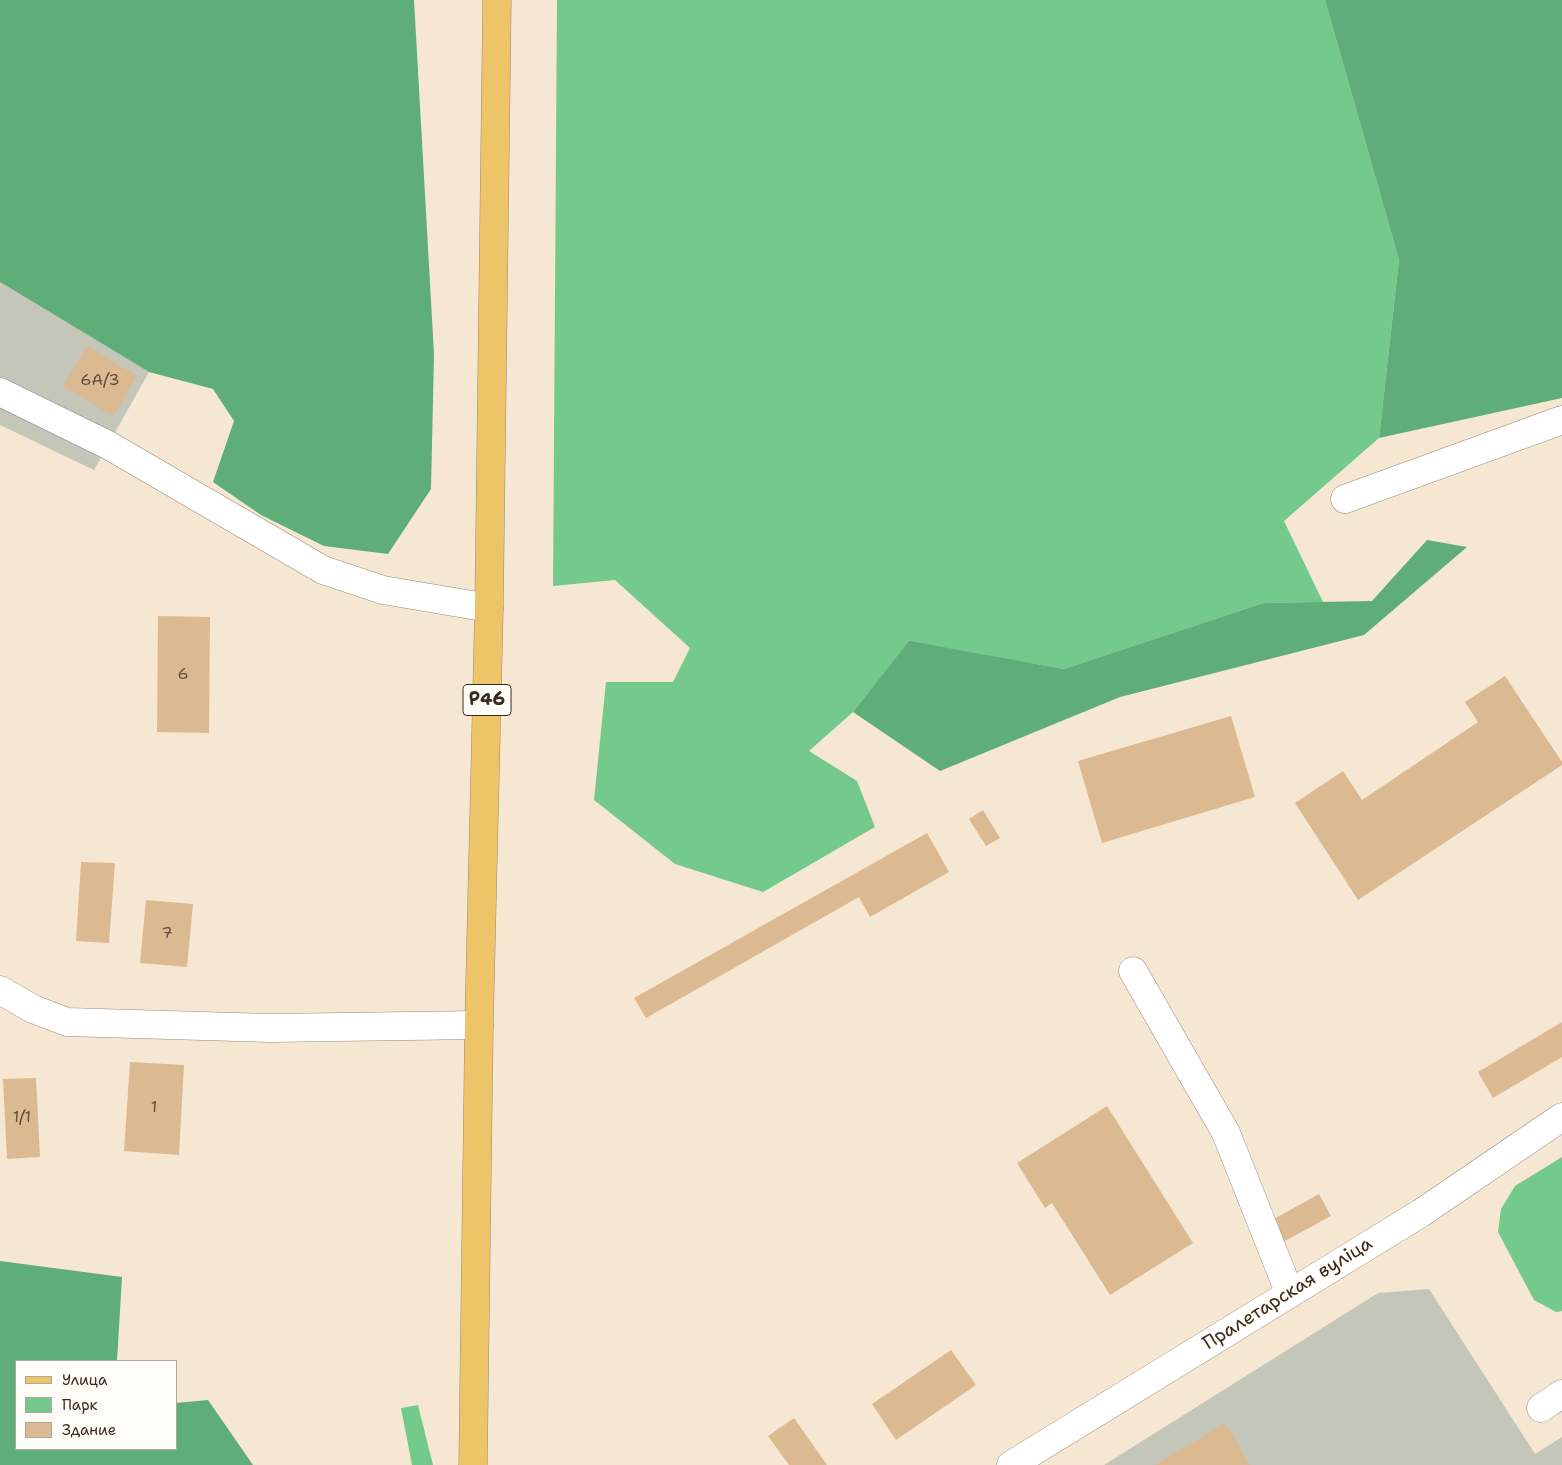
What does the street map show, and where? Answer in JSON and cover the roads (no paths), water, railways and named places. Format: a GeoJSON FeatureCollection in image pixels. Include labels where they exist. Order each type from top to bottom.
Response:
{"type":"FeatureCollection","features":[{"type":"Feature","properties":{"kind":"main road","name":"Р46"},"geometry":{"type":"LineString","coordinates":[[473,1465],[478,1026],[489,608],[497,0]]}},
{"type":"Feature","properties":{"kind":"street"},"geometry":{"type":"LineString","coordinates":[[0,392],[108,445],[323,570],[383,590],[489,608]]}},
{"type":"Feature","properties":{"kind":"street"},"geometry":{"type":"LineString","coordinates":[[1345,499],[1562,420]]}},
{"type":"Feature","properties":{"kind":"street"},"geometry":{"type":"LineString","coordinates":[[1133,971],[1226,1133],[1290,1294]]}},
{"type":"Feature","properties":{"kind":"street"},"geometry":{"type":"LineString","coordinates":[[0,990],[33,1009],[67,1022],[270,1028],[478,1026]]}},
{"type":"Feature","properties":{"kind":"street","name":"Пралетарская вуліца"},"geometry":{"type":"LineString","coordinates":[[1011,1465],[1421,1213],[1562,1117]]}}]}
